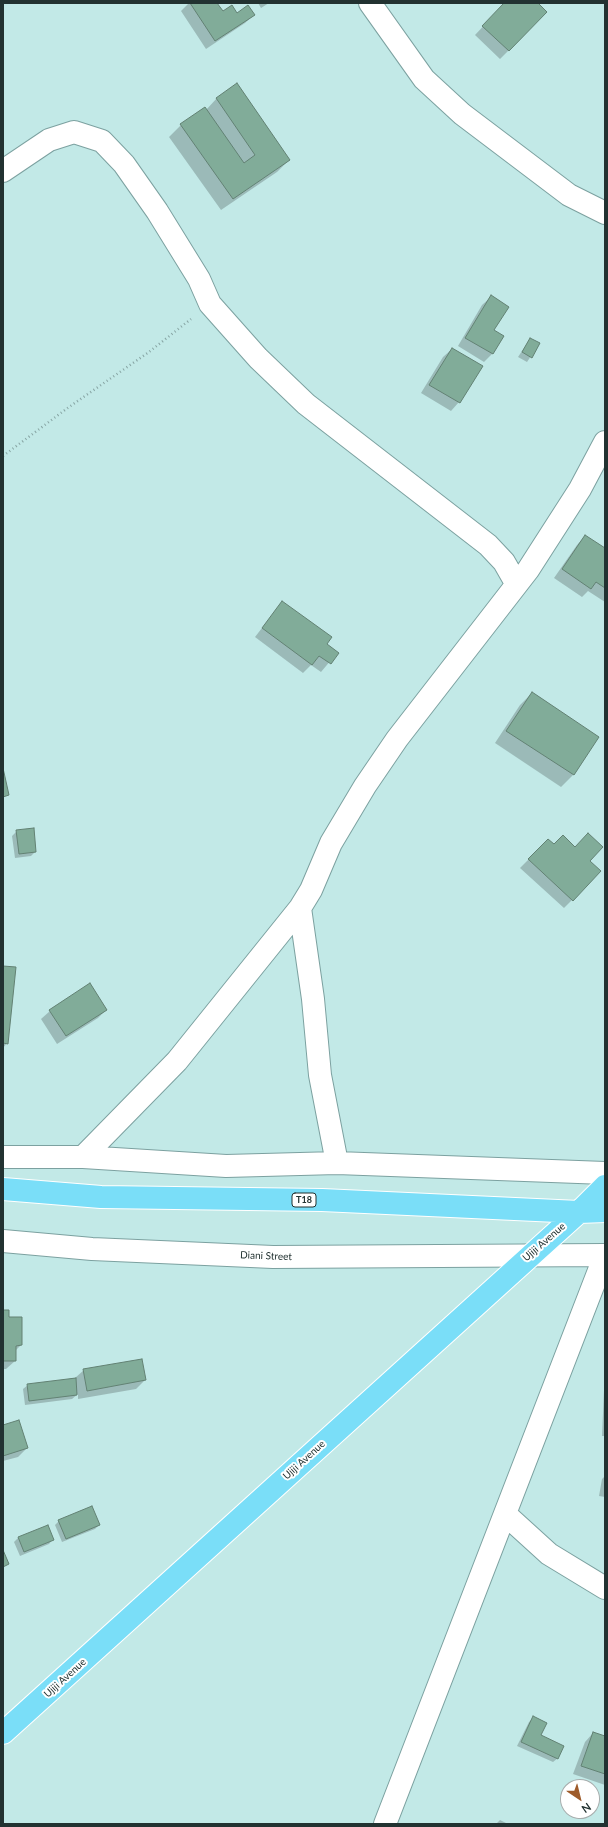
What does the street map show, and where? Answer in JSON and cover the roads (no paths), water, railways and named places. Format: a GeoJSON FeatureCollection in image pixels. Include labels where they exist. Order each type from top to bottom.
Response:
{"type":"FeatureCollection","features":[{"type":"Feature","properties":{"kind":"main road","name":"Ujiji Avenue"},"geometry":{"type":"LineString","coordinates":[[3,1733],[529,1255],[579,1212],[605,1186]]}},
{"type":"Feature","properties":{"kind":"main road","name":"T18"},"geometry":{"type":"LineString","coordinates":[[3,1189],[101,1197],[322,1200],[579,1212],[605,1211]]}},
{"type":"Feature","properties":{"kind":"street"},"geometry":{"type":"LineString","coordinates":[[370,3],[424,79],[462,114],[569,195],[605,213]]}},
{"type":"Feature","properties":{"kind":"street"},"geometry":{"type":"LineString","coordinates":[[3,171],[49,140],[74,132],[102,141],[124,164],[157,211],[198,279],[210,304],[258,358],[306,404],[488,545],[504,562],[516,583]]}},
{"type":"Feature","properties":{"kind":"street"},"geometry":{"type":"LineString","coordinates":[[83,1157],[177,1061],[300,908],[311,890],[331,843],[365,786],[397,739],[516,583],[528,570],[580,489],[605,442]]}},
{"type":"Feature","properties":{"kind":"street"},"geometry":{"type":"LineString","coordinates":[[300,908],[313,999],[320,1075],[337,1163]]}},
{"type":"Feature","properties":{"kind":"street"},"geometry":{"type":"LineString","coordinates":[[3,1157],[83,1157],[226,1166],[337,1163],[605,1173]]}},
{"type":"Feature","properties":{"kind":"street","name":"Diani Street"},"geometry":{"type":"LineString","coordinates":[[3,1241],[92,1248],[273,1257],[605,1255]]}},
{"type":"Feature","properties":{"kind":"street"},"geometry":{"type":"LineString","coordinates":[[385,1824],[605,1255]]}},
{"type":"Feature","properties":{"kind":"street"},"geometry":{"type":"LineString","coordinates":[[505,1514],[550,1554],[605,1588]]}}]}
